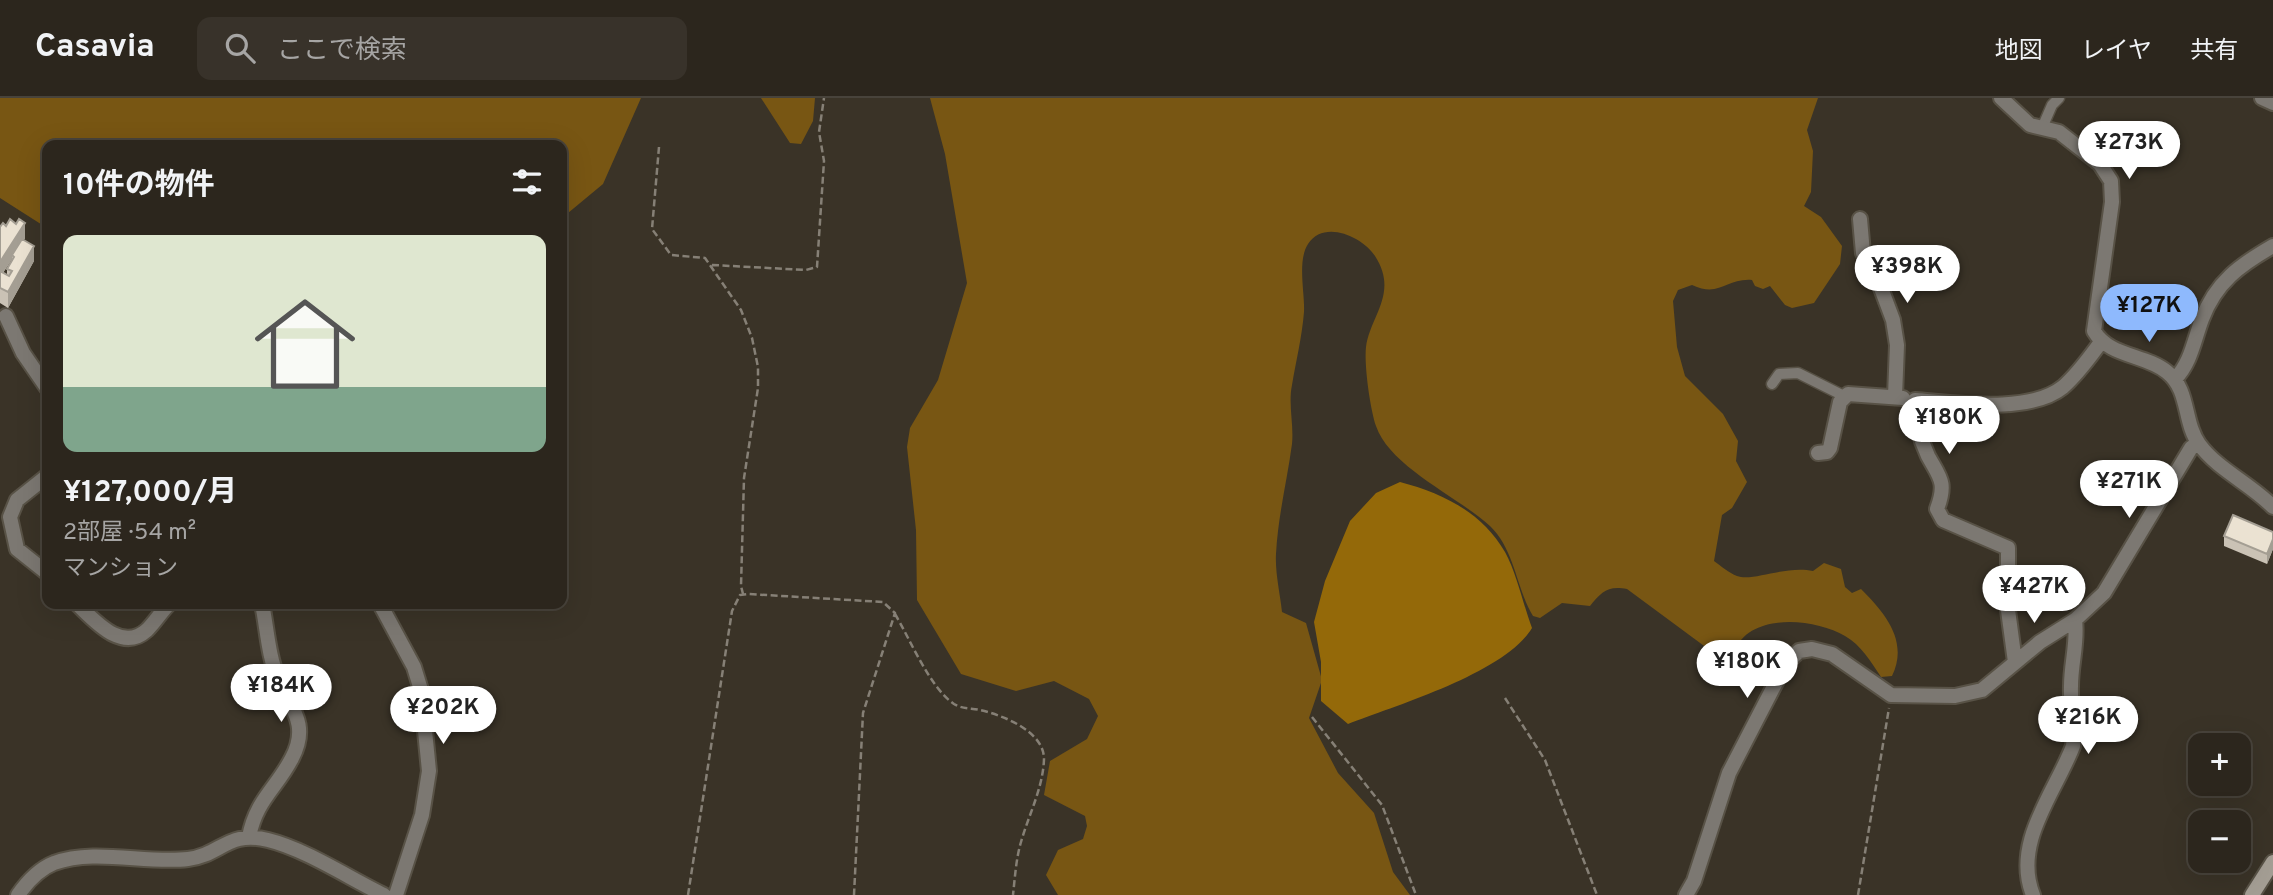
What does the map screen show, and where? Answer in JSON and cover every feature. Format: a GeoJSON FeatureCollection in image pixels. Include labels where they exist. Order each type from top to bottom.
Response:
{"type":"FeatureCollection","features":[{"type":"Feature","properties":{"kind":"main road"},"geometry":{"type":"LineString","coordinates":[[2252,895],[2273,862]]}},
{"type":"Feature","properties":{"kind":"street"},"geometry":{"type":"LineString","coordinates":[[2001,98],[2020,119],[2060,132],[2100,164],[2111,181],[2112,202],[2094,331],[2101,342],[2164,369],[2175,379],[2198,443],[2215,461],[2273,506]]}},
{"type":"Feature","properties":{"kind":"street"},"geometry":{"type":"LineString","coordinates":[[2262,98],[2273,103]]}},
{"type":"Feature","properties":{"kind":"street"},"geometry":{"type":"LineString","coordinates":[[1860,219],[1863,253],[1878,280],[1893,320],[1897,345],[1895,396]]}},
{"type":"Feature","properties":{"kind":"street"},"geometry":{"type":"LineString","coordinates":[[2175,379],[2185,369],[2202,317],[2219,286],[2237,267],[2273,246]]}},
{"type":"Feature","properties":{"kind":"street"},"geometry":{"type":"LineString","coordinates":[[6,316],[23,352],[42,380]]}},
{"type":"Feature","properties":{"kind":"street"},"geometry":{"type":"LineString","coordinates":[[1818,453],[1827,452],[1830,448],[1844,396],[1852,393],[1992,404],[2031,402],[2060,389],[2084,366],[2101,342]]}},
{"type":"Feature","properties":{"kind":"street"},"geometry":{"type":"LineString","coordinates":[[1915,400],[1917,426],[1928,456],[1941,475],[1942,495],[1937,509],[1943,520],[2008,548],[2008,610],[2015,662]]}},
{"type":"Feature","properties":{"kind":"street"},"geometry":{"type":"LineString","coordinates":[[1686,895],[1694,881],[1729,773],[1785,664],[1799,651],[1812,649],[1832,654],[1891,695],[1955,696],[1982,690],[2015,662],[2075,620],[2104,593],[2191,448],[2198,443]]}},
{"type":"Feature","properties":{"kind":"street"},"geometry":{"type":"LineString","coordinates":[[42,480],[17,500],[10,517],[18,549],[42,569]]}},
{"type":"Feature","properties":{"kind":"street"},"geometry":{"type":"LineString","coordinates":[[82,609],[102,627],[121,638],[130,639],[148,629],[165,609]]}},
{"type":"Feature","properties":{"kind":"street"},"geometry":{"type":"LineString","coordinates":[[249,837],[253,814],[293,757],[300,729],[294,704],[277,677],[263,609]]}},
{"type":"Feature","properties":{"kind":"street"},"geometry":{"type":"LineString","coordinates":[[383,609],[414,667],[421,690],[421,720],[429,771],[422,814],[396,895]]}},
{"type":"Feature","properties":{"kind":"street"},"geometry":{"type":"LineString","coordinates":[[2033,895],[2026,860],[2032,837],[2073,746],[2076,730],[2071,689],[2076,643],[2075,620]]}},
{"type":"Feature","properties":{"kind":"street"},"geometry":{"type":"LineString","coordinates":[[18,895],[37,873],[53,864],[92,858],[173,861],[203,858],[230,840],[249,837],[270,840],[384,895]]}},
{"type":"Feature","properties":{"kind":"lane"},"geometry":{"type":"LineString","coordinates":[[2042,128],[2052,105],[2059,98]]}},
{"type":"Feature","properties":{"kind":"lane"},"geometry":{"type":"LineString","coordinates":[[1772,384],[1779,374],[1793,372],[1844,396]]}},
{"type":"Feature","properties":{"kind":"path"},"geometry":{"type":"LineString","coordinates":[[712,265],[806,270],[817,267],[824,161],[819,132],[824,98]]}},
{"type":"Feature","properties":{"kind":"path"},"geometry":{"type":"LineString","coordinates":[[659,147],[652,229],[671,255],[705,258],[712,265],[714,274],[735,301],[746,322],[758,367],[758,388],[744,478],[743,594]]}},
{"type":"Feature","properties":{"kind":"path"},"geometry":{"type":"LineString","coordinates":[[688,895],[732,611],[737,598],[743,594],[883,602],[895,612],[918,655],[948,699],[962,708],[999,715],[1019,725],[1034,737],[1044,755],[1043,774],[1017,861],[1013,895]]}},
{"type":"Feature","properties":{"kind":"path"},"geometry":{"type":"LineString","coordinates":[[854,895],[863,713],[895,612]]}},
{"type":"Feature","properties":{"kind":"path"},"geometry":{"type":"LineString","coordinates":[[1858,895],[1891,695]]}},
{"type":"Feature","properties":{"kind":"path"},"geometry":{"type":"LineString","coordinates":[[1505,698],[1545,760],[1597,895]]}},
{"type":"Feature","properties":{"kind":"path"},"geometry":{"type":"LineString","coordinates":[[1312,717],[1382,805],[1416,895]]}},
{"type":"Feature","properties":{"kind":"shaded area"},"geometry":{"type":"Polygon","coordinates":[[[0,98],[641,98],[603,184],[567,214],[567,140],[42,140],[42,225],[0,198],[0,98]]]}},
{"type":"Feature","properties":{"kind":"shaded area"},"geometry":{"type":"Polygon","coordinates":[[[761,98],[815,98],[813,121],[801,144],[790,143],[761,98]]]}},
{"type":"Feature","properties":{"kind":"shaded area"},"geometry":{"type":"Polygon","coordinates":[[[930,98],[1818,98],[1807,130],[1813,151],[1811,192],[1804,206],[1821,217],[1842,246],[1840,264],[1814,303],[1792,308],[1785,305],[1770,286],[1763,289],[1755,286],[1752,280],[1743,280],[1716,289],[1692,285],[1678,290],[1673,301],[1677,347],[1685,376],[1723,414],[1738,441],[1736,461],[1747,482],[1732,508],[1722,515],[1714,561],[1731,573],[1744,577],[1792,570],[1813,571],[1824,563],[1841,569],[1845,587],[1852,593],[1861,589],[1892,628],[1898,651],[1892,676],[1881,677],[1851,640],[1817,625],[1784,622],[1768,625],[1753,630],[1742,639],[1734,652],[1725,657],[1715,654],[1627,589],[1615,588],[1606,591],[1590,606],[1562,603],[1540,618],[1533,616],[1505,546],[1490,526],[1410,468],[1384,441],[1376,426],[1372,409],[1366,355],[1369,336],[1384,293],[1382,269],[1369,249],[1353,237],[1333,232],[1324,233],[1308,244],[1303,259],[1304,312],[1291,392],[1292,444],[1277,540],[1278,583],[1282,612],[1306,623],[1322,680],[1309,718],[1338,773],[1374,813],[1393,872],[1410,895],[1058,895],[1046,875],[1058,850],[1083,839],[1087,826],[1085,816],[1044,795],[1050,761],[1087,739],[1098,716],[1089,699],[1054,681],[1016,691],[961,674],[917,600],[916,530],[907,447],[910,428],[938,380],[967,283],[945,154],[930,98]]]}},
{"type":"Feature","properties":{"kind":"shaded area"},"geometry":{"type":"Polygon","coordinates":[[[1400,482],[1446,498],[1460,506],[1496,538],[1509,561],[1532,628],[1499,659],[1475,673],[1421,697],[1348,724],[1321,701],[1321,662],[1314,622],[1325,581],[1350,521],[1376,493],[1400,482]]]}},
{"type":"Feature","properties":{"kind":"building"},"geometry":{"type":"Polygon","coordinates":[[[10,219],[16,224],[19,219],[25,223],[0,262],[0,227],[3,223],[6,226],[10,219]]]}},
{"type":"Feature","properties":{"kind":"building"},"geometry":{"type":"Polygon","coordinates":[[[22,239],[34,246],[8,292],[0,288],[0,271],[9,276],[12,271],[7,269],[22,239]]]}},
{"type":"Feature","properties":{"kind":"building"},"geometry":{"type":"Polygon","coordinates":[[[2233,515],[2273,532],[2267,554],[2224,536],[2233,515]]]}}]}
